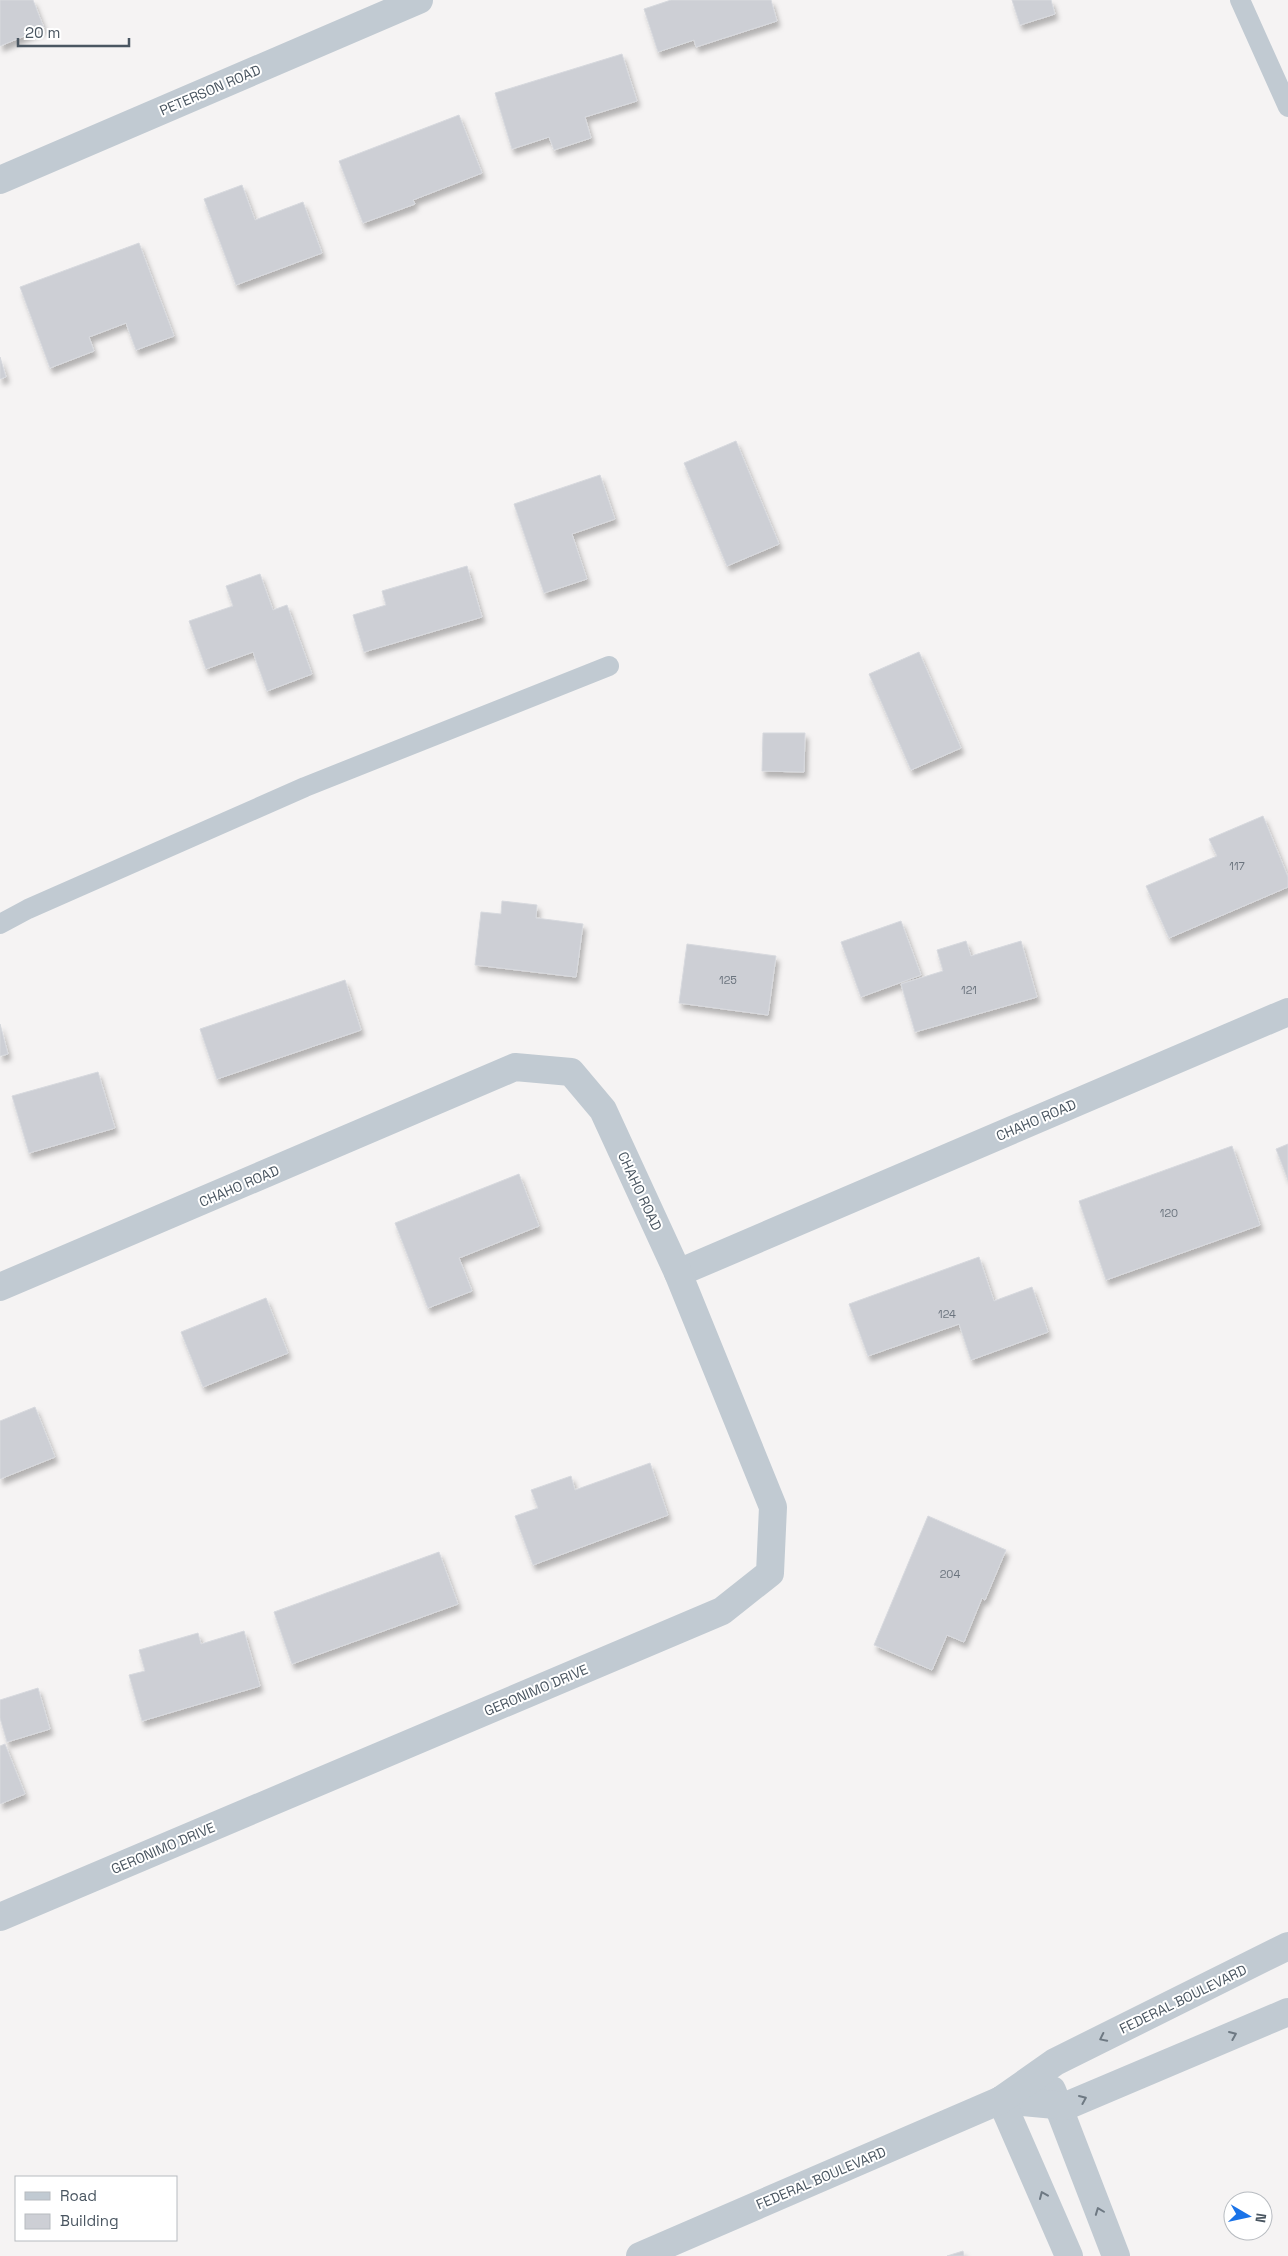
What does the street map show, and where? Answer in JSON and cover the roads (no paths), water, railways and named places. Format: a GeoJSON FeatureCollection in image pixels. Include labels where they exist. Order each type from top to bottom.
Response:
{"type":"FeatureCollection","features":[{"type":"Feature","properties":{"kind":"street","name":"PETERSON ROAD"},"geometry":{"type":"LineString","coordinates":[[0,180],[419,0]]}},
{"type":"Feature","properties":{"kind":"street","name":"CHAHO ROAD"},"geometry":{"type":"LineString","coordinates":[[0,1287],[516,1068],[570,1072],[603,1110],[678,1273],[1288,1012]]}},
{"type":"Feature","properties":{"kind":"street","name":"GERONIMO DRIVE"},"geometry":{"type":"LineString","coordinates":[[0,1917],[722,1612],[770,1573],[773,1507],[678,1273]]}},
{"type":"Feature","properties":{"kind":"street","name":"FEDERAL BOULEVARD"},"geometry":{"type":"LineString","coordinates":[[640,2256],[1002,2100],[1044,2070],[1288,1946]]}},
{"type":"Feature","properties":{"kind":"street","name":"FEDERAL BOULEVARD"},"geometry":{"type":"LineString","coordinates":[[1002,2100],[1066,2106],[1288,2012]]}},
{"type":"Feature","properties":{"kind":"street"},"geometry":{"type":"LineString","coordinates":[[1044,2070],[1112,2255]]}},
{"type":"Feature","properties":{"kind":"street"},"geometry":{"type":"LineString","coordinates":[[1002,2100],[1069,2256]]}},
{"type":"Feature","properties":{"kind":"lane"},"geometry":{"type":"LineString","coordinates":[[1240,0],[1288,107]]}},
{"type":"Feature","properties":{"kind":"lane"},"geometry":{"type":"LineString","coordinates":[[0,924],[28,909],[305,787],[608,666]]}}]}
